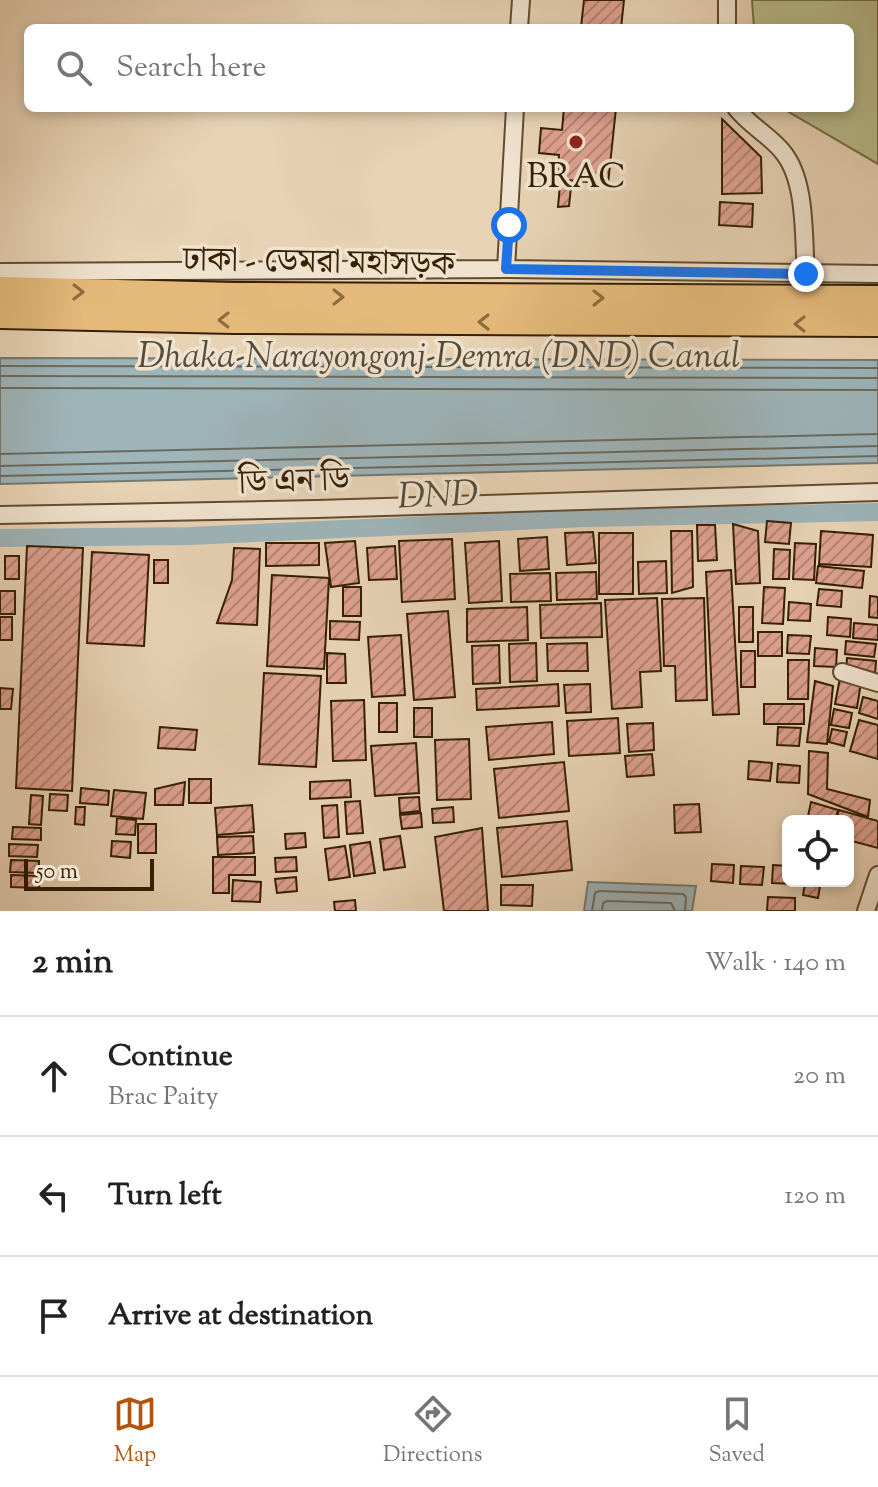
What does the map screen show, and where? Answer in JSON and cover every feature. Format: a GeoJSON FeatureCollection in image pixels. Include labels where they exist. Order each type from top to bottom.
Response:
{"type":"FeatureCollection","features":[{"type":"Feature","properties":{"kind":"main road","name":"ঢাকা - ডেমরা মহাসড়ক"},"geometry":{"type":"LineString","coordinates":[[0,290],[234,296],[878,299]]}},
{"type":"Feature","properties":{"kind":"main road","name":"ঢাকা - ডেমরা মহাসড়ক"},"geometry":{"type":"LineString","coordinates":[[0,315],[233,320],[878,323]]}},
{"type":"Feature","properties":{"kind":"street"},"geometry":{"type":"LineString","coordinates":[[519,24],[521,0]]}},
{"type":"Feature","properties":{"kind":"street"},"geometry":{"type":"LineString","coordinates":[[727,0],[727,24]]}},
{"type":"Feature","properties":{"kind":"street"},"geometry":{"type":"LineString","coordinates":[[506,269],[515,112]]}},
{"type":"Feature","properties":{"kind":"street"},"geometry":{"type":"LineString","coordinates":[[739,112],[764,131],[785,154],[797,175],[806,274]]}},
{"type":"Feature","properties":{"kind":"street"},"geometry":{"type":"LineString","coordinates":[[0,272],[506,269],[878,274]]}},
{"type":"Feature","properties":{"kind":"street","name":"ডি এন ডি"},"geometry":{"type":"LineString","coordinates":[[0,515],[878,492]]}},
{"type":"Feature","properties":{"kind":"street"},"geometry":{"type":"LineString","coordinates":[[842,672],[878,683]]}},
{"type":"Feature","properties":{"kind":"street"},"geometry":{"type":"LineString","coordinates":[[866,911],[878,875]]}},
{"type":"Feature","properties":{"kind":"green space"},"geometry":{"type":"Polygon","coordinates":[[[752,0],[878,0],[878,164],[789,112],[854,112],[854,24],[754,24],[752,0]]]}},
{"type":"Feature","properties":{"kind":"water"},"geometry":{"type":"Polygon","coordinates":[[[0,358],[878,360],[878,463],[0,484],[0,358]]]}},
{"type":"Feature","properties":{"kind":"water"},"geometry":{"type":"Polygon","coordinates":[[[588,882],[696,886],[692,911],[584,911],[588,882]]]}},
{"type":"Feature","properties":{"kind":"building"},"geometry":{"type":"Polygon","coordinates":[[[584,0],[624,0],[621,24],[581,24],[584,0]]]}},
{"type":"Feature","properties":{"kind":"building","name":"BRAC"},"geometry":{"type":"Polygon","coordinates":[[[564,112],[616,112],[608,184],[557,179],[559,155],[539,153],[541,128],[562,130],[564,112]]]}},
{"type":"Feature","properties":{"kind":"building"},"geometry":{"type":"Polygon","coordinates":[[[722,119],[761,157],[762,193],[722,194],[722,119]]]}},
{"type":"Feature","properties":{"kind":"building"},"geometry":{"type":"Polygon","coordinates":[[[560,185],[571,187],[569,206],[558,207],[560,185]]]}},
{"type":"Feature","properties":{"kind":"building"},"geometry":{"type":"Polygon","coordinates":[[[720,202],[753,204],[752,227],[719,225],[720,202]]]}},
{"type":"Feature","properties":{"kind":"building"},"geometry":{"type":"Polygon","coordinates":[[[767,521],[791,523],[789,544],[765,542],[767,521]]]}},
{"type":"Feature","properties":{"kind":"building"},"geometry":{"type":"Polygon","coordinates":[[[733,524],[758,531],[760,583],[736,584],[733,524]]]}},
{"type":"Feature","properties":{"kind":"building"},"geometry":{"type":"Polygon","coordinates":[[[697,525],[715,525],[717,560],[698,561],[697,525]]]}},
{"type":"Feature","properties":{"kind":"building"},"geometry":{"type":"Polygon","coordinates":[[[671,531],[692,531],[693,587],[672,593],[671,531]]]}},
{"type":"Feature","properties":{"kind":"building"},"geometry":{"type":"Polygon","coordinates":[[[821,531],[873,535],[871,567],[819,564],[821,531]]]}},
{"type":"Feature","properties":{"kind":"building"},"geometry":{"type":"Polygon","coordinates":[[[593,532],[596,563],[567,565],[565,533],[593,532]]]}},
{"type":"Feature","properties":{"kind":"building"},"geometry":{"type":"Polygon","coordinates":[[[599,533],[633,533],[633,594],[599,594],[599,533]]]}},
{"type":"Feature","properties":{"kind":"building"},"geometry":{"type":"Polygon","coordinates":[[[547,537],[549,569],[520,571],[518,539],[547,537]]]}},
{"type":"Feature","properties":{"kind":"building"},"geometry":{"type":"Polygon","coordinates":[[[452,539],[455,599],[402,602],[399,541],[452,539]]]}},
{"type":"Feature","properties":{"kind":"building"},"geometry":{"type":"Polygon","coordinates":[[[355,541],[359,583],[331,587],[325,543],[355,541]]]}},
{"type":"Feature","properties":{"kind":"building"},"geometry":{"type":"Polygon","coordinates":[[[499,541],[502,601],[469,603],[465,543],[499,541]]]}},
{"type":"Feature","properties":{"kind":"building"},"geometry":{"type":"Polygon","coordinates":[[[266,543],[319,543],[319,565],[266,566],[266,543]]]}},
{"type":"Feature","properties":{"kind":"building"},"geometry":{"type":"Polygon","coordinates":[[[795,543],[816,544],[814,580],[793,579],[795,543]]]}},
{"type":"Feature","properties":{"kind":"building"},"geometry":{"type":"Polygon","coordinates":[[[27,546],[83,548],[72,791],[16,788],[27,546]]]}},
{"type":"Feature","properties":{"kind":"building"},"geometry":{"type":"Polygon","coordinates":[[[395,546],[397,579],[369,580],[367,548],[395,546]]]}},
{"type":"Feature","properties":{"kind":"building"},"geometry":{"type":"Polygon","coordinates":[[[234,548],[260,549],[257,625],[217,623],[232,580],[234,548]]]}},
{"type":"Feature","properties":{"kind":"building"},"geometry":{"type":"Polygon","coordinates":[[[774,549],[790,550],[789,579],[773,579],[774,549]]]}},
{"type":"Feature","properties":{"kind":"building"},"geometry":{"type":"Polygon","coordinates":[[[92,552],[149,555],[144,646],[87,643],[92,552]]]}},
{"type":"Feature","properties":{"kind":"building"},"geometry":{"type":"Polygon","coordinates":[[[5,556],[19,556],[19,579],[5,579],[5,556]]]}},
{"type":"Feature","properties":{"kind":"building"},"geometry":{"type":"Polygon","coordinates":[[[154,560],[168,560],[168,583],[154,583],[154,560]]]}},
{"type":"Feature","properties":{"kind":"building"},"geometry":{"type":"Polygon","coordinates":[[[666,561],[667,593],[639,594],[638,562],[666,561]]]}},
{"type":"Feature","properties":{"kind":"building"},"geometry":{"type":"Polygon","coordinates":[[[818,566],[864,571],[862,588],[816,583],[818,566]]]}},
{"type":"Feature","properties":{"kind":"building"},"geometry":{"type":"Polygon","coordinates":[[[731,570],[739,714],[713,715],[706,572],[731,570]]]}},
{"type":"Feature","properties":{"kind":"building"},"geometry":{"type":"Polygon","coordinates":[[[596,572],[597,599],[557,600],[556,573],[596,572]]]}},
{"type":"Feature","properties":{"kind":"building"},"geometry":{"type":"Polygon","coordinates":[[[550,573],[551,601],[511,602],[510,574],[550,573]]]}},
{"type":"Feature","properties":{"kind":"building"},"geometry":{"type":"Polygon","coordinates":[[[272,575],[329,578],[324,669],[267,666],[272,575]]]}},
{"type":"Feature","properties":{"kind":"building"},"geometry":{"type":"Polygon","coordinates":[[[343,587],[361,587],[361,616],[343,616],[343,587]]]}},
{"type":"Feature","properties":{"kind":"building"},"geometry":{"type":"Polygon","coordinates":[[[764,587],[785,588],[783,624],[762,623],[764,587]]]}},
{"type":"Feature","properties":{"kind":"building"},"geometry":{"type":"Polygon","coordinates":[[[819,589],[842,591],[841,607],[817,605],[819,589]]]}},
{"type":"Feature","properties":{"kind":"building"},"geometry":{"type":"Polygon","coordinates":[[[0,591],[15,591],[15,614],[0,614],[0,591]]]}},
{"type":"Feature","properties":{"kind":"building"},"geometry":{"type":"Polygon","coordinates":[[[870,596],[878,597],[878,618],[869,617],[870,596]]]}},
{"type":"Feature","properties":{"kind":"building"},"geometry":{"type":"Polygon","coordinates":[[[657,598],[661,671],[640,672],[642,707],[612,709],[605,600],[657,598]]]}},
{"type":"Feature","properties":{"kind":"building"},"geometry":{"type":"Polygon","coordinates":[[[704,598],[707,700],[676,701],[675,666],[664,666],[662,599],[704,598]]]}},
{"type":"Feature","properties":{"kind":"building"},"geometry":{"type":"Polygon","coordinates":[[[789,602],[811,604],[810,621],[788,620],[789,602]]]}},
{"type":"Feature","properties":{"kind":"building"},"geometry":{"type":"Polygon","coordinates":[[[601,603],[602,637],[541,638],[540,605],[601,603]]]}},
{"type":"Feature","properties":{"kind":"building"},"geometry":{"type":"Polygon","coordinates":[[[527,607],[528,640],[467,642],[467,609],[527,607]]]}},
{"type":"Feature","properties":{"kind":"building"},"geometry":{"type":"Polygon","coordinates":[[[739,607],[753,607],[753,642],[739,642],[739,607]]]}},
{"type":"Feature","properties":{"kind":"building"},"geometry":{"type":"Polygon","coordinates":[[[448,611],[455,697],[414,700],[407,614],[448,611]]]}},
{"type":"Feature","properties":{"kind":"building"},"geometry":{"type":"Polygon","coordinates":[[[0,617],[12,617],[12,640],[0,640],[0,617]]]}},
{"type":"Feature","properties":{"kind":"building"},"geometry":{"type":"Polygon","coordinates":[[[828,617],[851,619],[850,637],[827,635],[828,617]]]}},
{"type":"Feature","properties":{"kind":"building"},"geometry":{"type":"Polygon","coordinates":[[[330,621],[360,622],[359,640],[330,639],[330,621]]]}},
{"type":"Feature","properties":{"kind":"building"},"geometry":{"type":"Polygon","coordinates":[[[854,623],[878,625],[878,640],[853,638],[854,623]]]}},
{"type":"Feature","properties":{"kind":"building"},"geometry":{"type":"Polygon","coordinates":[[[758,632],[782,632],[782,656],[758,656],[758,632]]]}},
{"type":"Feature","properties":{"kind":"building"},"geometry":{"type":"Polygon","coordinates":[[[401,635],[405,695],[372,697],[368,637],[401,635]]]}},
{"type":"Feature","properties":{"kind":"building"},"geometry":{"type":"Polygon","coordinates":[[[788,635],[811,636],[809,654],[787,653],[788,635]]]}},
{"type":"Feature","properties":{"kind":"building"},"geometry":{"type":"Polygon","coordinates":[[[846,641],[876,644],[874,657],[845,654],[846,641]]]}},
{"type":"Feature","properties":{"kind":"building"},"geometry":{"type":"Polygon","coordinates":[[[536,643],[537,681],[510,682],[509,644],[536,643]]]}},
{"type":"Feature","properties":{"kind":"building"},"geometry":{"type":"Polygon","coordinates":[[[587,643],[588,671],[548,671],[547,644],[587,643]]]}},
{"type":"Feature","properties":{"kind":"building"},"geometry":{"type":"Polygon","coordinates":[[[499,645],[500,683],[473,684],[472,646],[499,645]]]}},
{"type":"Feature","properties":{"kind":"building"},"geometry":{"type":"Polygon","coordinates":[[[815,648],[837,650],[836,667],[814,666],[815,648]]]}},
{"type":"Feature","properties":{"kind":"building"},"geometry":{"type":"Polygon","coordinates":[[[741,651],[755,651],[755,687],[741,687],[741,651]]]}},
{"type":"Feature","properties":{"kind":"building"},"geometry":{"type":"Polygon","coordinates":[[[327,653],[345,654],[346,683],[327,683],[327,653]]]}},
{"type":"Feature","properties":{"kind":"building"},"geometry":{"type":"Polygon","coordinates":[[[847,658],[876,661],[875,674],[846,672],[847,658]]]}},
{"type":"Feature","properties":{"kind":"building"},"geometry":{"type":"Polygon","coordinates":[[[788,660],[809,660],[808,699],[788,699],[788,660]]]}},
{"type":"Feature","properties":{"kind":"building"},"geometry":{"type":"Polygon","coordinates":[[[264,673],[321,676],[316,767],[259,764],[264,673]]]}},
{"type":"Feature","properties":{"kind":"building"},"geometry":{"type":"Polygon","coordinates":[[[840,678],[861,682],[857,708],[835,704],[840,678]]]}},
{"type":"Feature","properties":{"kind":"building"},"geometry":{"type":"Polygon","coordinates":[[[815,681],[833,686],[827,744],[807,742],[815,681]]]}},
{"type":"Feature","properties":{"kind":"building"},"geometry":{"type":"Polygon","coordinates":[[[558,684],[559,706],[477,710],[476,689],[558,684]]]}},
{"type":"Feature","properties":{"kind":"building"},"geometry":{"type":"Polygon","coordinates":[[[590,684],[591,712],[566,713],[564,685],[590,684]]]}},
{"type":"Feature","properties":{"kind":"building"},"geometry":{"type":"Polygon","coordinates":[[[0,688],[13,689],[11,709],[0,709],[0,688]]]}},
{"type":"Feature","properties":{"kind":"building"},"geometry":{"type":"Polygon","coordinates":[[[863,697],[878,701],[878,719],[859,713],[863,697]]]}},
{"type":"Feature","properties":{"kind":"building"},"geometry":{"type":"Polygon","coordinates":[[[364,700],[366,760],[333,761],[331,701],[364,700]]]}},
{"type":"Feature","properties":{"kind":"building"},"geometry":{"type":"Polygon","coordinates":[[[379,703],[397,703],[397,732],[379,732],[379,703]]]}},
{"type":"Feature","properties":{"kind":"building"},"geometry":{"type":"Polygon","coordinates":[[[764,704],[804,704],[804,724],[764,724],[764,704]]]}},
{"type":"Feature","properties":{"kind":"building"},"geometry":{"type":"Polygon","coordinates":[[[414,708],[432,708],[432,737],[414,737],[414,708]]]}},
{"type":"Feature","properties":{"kind":"building"},"geometry":{"type":"Polygon","coordinates":[[[834,709],[852,713],[849,728],[831,725],[834,709]]]}},
{"type":"Feature","properties":{"kind":"building"},"geometry":{"type":"Polygon","coordinates":[[[618,718],[620,753],[569,756],[567,721],[618,718]]]}},
{"type":"Feature","properties":{"kind":"building"},"geometry":{"type":"Polygon","coordinates":[[[859,720],[878,725],[878,759],[850,751],[859,720]]]}},
{"type":"Feature","properties":{"kind":"building"},"geometry":{"type":"Polygon","coordinates":[[[552,722],[554,754],[489,760],[486,727],[552,722]]]}},
{"type":"Feature","properties":{"kind":"building"},"geometry":{"type":"Polygon","coordinates":[[[653,723],[654,750],[629,752],[627,724],[653,723]]]}},
{"type":"Feature","properties":{"kind":"building"},"geometry":{"type":"Polygon","coordinates":[[[160,727],[197,730],[195,750],[158,748],[160,727]]]}},
{"type":"Feature","properties":{"kind":"building"},"geometry":{"type":"Polygon","coordinates":[[[778,727],[801,728],[799,746],[777,745],[778,727]]]}},
{"type":"Feature","properties":{"kind":"building"},"geometry":{"type":"Polygon","coordinates":[[[832,729],[847,732],[844,746],[829,742],[832,729]]]}},
{"type":"Feature","properties":{"kind":"building"},"geometry":{"type":"Polygon","coordinates":[[[469,739],[471,799],[437,800],[435,740],[469,739]]]}},
{"type":"Feature","properties":{"kind":"building"},"geometry":{"type":"Polygon","coordinates":[[[416,743],[419,793],[375,796],[371,746],[416,743]]]}},
{"type":"Feature","properties":{"kind":"building"},"geometry":{"type":"Polygon","coordinates":[[[809,751],[828,753],[827,789],[870,800],[868,817],[808,794],[809,751]]]}},
{"type":"Feature","properties":{"kind":"building"},"geometry":{"type":"Polygon","coordinates":[[[652,754],[654,775],[627,777],[625,756],[652,754]]]}},
{"type":"Feature","properties":{"kind":"building"},"geometry":{"type":"Polygon","coordinates":[[[749,761],[772,763],[770,781],[748,779],[749,761]]]}},
{"type":"Feature","properties":{"kind":"building"},"geometry":{"type":"Polygon","coordinates":[[[564,762],[569,811],[499,818],[494,769],[564,762]]]}},
{"type":"Feature","properties":{"kind":"building"},"geometry":{"type":"Polygon","coordinates":[[[778,764],[800,766],[799,783],[777,782],[778,764]]]}},
{"type":"Feature","properties":{"kind":"building"},"geometry":{"type":"Polygon","coordinates":[[[189,779],[211,779],[211,803],[189,803],[189,779]]]}},
{"type":"Feature","properties":{"kind":"building"},"geometry":{"type":"Polygon","coordinates":[[[350,780],[351,797],[310,799],[310,782],[350,780]]]}},
{"type":"Feature","properties":{"kind":"building"},"geometry":{"type":"Polygon","coordinates":[[[185,782],[183,805],[155,805],[155,789],[185,782]]]}},
{"type":"Feature","properties":{"kind":"building"},"geometry":{"type":"Polygon","coordinates":[[[81,788],[109,791],[108,805],[80,803],[81,788]]]}},
{"type":"Feature","properties":{"kind":"building"},"geometry":{"type":"Polygon","coordinates":[[[114,790],[146,793],[143,819],[111,816],[114,790]]]}},
{"type":"Feature","properties":{"kind":"building"},"geometry":{"type":"Polygon","coordinates":[[[50,794],[68,795],[67,811],[49,810],[50,794]]]}},
{"type":"Feature","properties":{"kind":"building"},"geometry":{"type":"Polygon","coordinates":[[[31,795],[43,796],[41,825],[29,824],[31,795]]]}},
{"type":"Feature","properties":{"kind":"building"},"geometry":{"type":"Polygon","coordinates":[[[419,797],[420,811],[400,813],[399,798],[419,797]]]}},
{"type":"Feature","properties":{"kind":"building"},"geometry":{"type":"Polygon","coordinates":[[[360,801],[363,833],[347,834],[345,802],[360,801]]]}},
{"type":"Feature","properties":{"kind":"building"},"geometry":{"type":"Polygon","coordinates":[[[811,802],[838,810],[837,815],[808,815],[811,802]]]}},
{"type":"Feature","properties":{"kind":"building"},"geometry":{"type":"Polygon","coordinates":[[[699,804],[701,832],[675,833],[674,805],[699,804]]]}},
{"type":"Feature","properties":{"kind":"building"},"geometry":{"type":"Polygon","coordinates":[[[252,805],[254,832],[217,835],[215,808],[252,805]]]}},
{"type":"Feature","properties":{"kind":"building"},"geometry":{"type":"Polygon","coordinates":[[[337,805],[339,837],[324,838],[322,806],[337,805]]]}},
{"type":"Feature","properties":{"kind":"building"},"geometry":{"type":"Polygon","coordinates":[[[76,807],[85,807],[84,825],[75,824],[76,807]]]}},
{"type":"Feature","properties":{"kind":"building"},"geometry":{"type":"Polygon","coordinates":[[[453,807],[454,822],[433,823],[432,809],[453,807]]]}},
{"type":"Feature","properties":{"kind":"building"},"geometry":{"type":"Polygon","coordinates":[[[839,810],[878,821],[878,848],[854,842],[854,815],[838,815],[839,810]]]}},
{"type":"Feature","properties":{"kind":"building"},"geometry":{"type":"Polygon","coordinates":[[[421,813],[422,827],[402,829],[400,815],[421,813]]]}},
{"type":"Feature","properties":{"kind":"building"},"geometry":{"type":"Polygon","coordinates":[[[117,818],[136,820],[135,835],[116,834],[117,818]]]}},
{"type":"Feature","properties":{"kind":"building"},"geometry":{"type":"Polygon","coordinates":[[[567,821],[572,870],[502,877],[497,828],[567,821]]]}},
{"type":"Feature","properties":{"kind":"building"},"geometry":{"type":"Polygon","coordinates":[[[138,824],[156,824],[156,853],[138,853],[138,824]]]}},
{"type":"Feature","properties":{"kind":"building"},"geometry":{"type":"Polygon","coordinates":[[[13,827],[41,828],[41,840],[12,839],[13,827]]]}},
{"type":"Feature","properties":{"kind":"building"},"geometry":{"type":"Polygon","coordinates":[[[482,828],[488,911],[444,911],[435,837],[482,828]]]}},
{"type":"Feature","properties":{"kind":"building"},"geometry":{"type":"Polygon","coordinates":[[[305,833],[306,847],[286,849],[285,834],[305,833]]]}},
{"type":"Feature","properties":{"kind":"building"},"geometry":{"type":"Polygon","coordinates":[[[253,836],[254,853],[218,855],[217,837],[253,836]]]}},
{"type":"Feature","properties":{"kind":"building"},"geometry":{"type":"Polygon","coordinates":[[[400,836],[405,867],[384,870],[380,839],[400,836]]]}},
{"type":"Feature","properties":{"kind":"building"},"geometry":{"type":"Polygon","coordinates":[[[112,841],[131,842],[130,858],[111,856],[112,841]]]}},
{"type":"Feature","properties":{"kind":"building"},"geometry":{"type":"Polygon","coordinates":[[[370,842],[375,873],[354,876],[350,845],[370,842]]]}},
{"type":"Feature","properties":{"kind":"building"},"geometry":{"type":"Polygon","coordinates":[[[9,844],[38,845],[37,857],[9,856],[9,844]]]}},
{"type":"Feature","properties":{"kind":"building"},"geometry":{"type":"Polygon","coordinates":[[[345,846],[350,877],[329,880],[325,849],[345,846]]]}},
{"type":"Feature","properties":{"kind":"building"},"geometry":{"type":"Polygon","coordinates":[[[213,857],[255,857],[255,875],[229,875],[229,893],[213,893],[213,857]]]}},
{"type":"Feature","properties":{"kind":"building"},"geometry":{"type":"Polygon","coordinates":[[[296,857],[297,871],[276,872],[275,858],[296,857]]]}},
{"type":"Feature","properties":{"kind":"building"},"geometry":{"type":"Polygon","coordinates":[[[11,860],[39,861],[39,873],[10,872],[11,860]]]}},
{"type":"Feature","properties":{"kind":"building"},"geometry":{"type":"Polygon","coordinates":[[[712,864],[734,865],[733,883],[711,881],[712,864]]]}},
{"type":"Feature","properties":{"kind":"building"},"geometry":{"type":"Polygon","coordinates":[[[773,865],[782,866],[782,883],[772,883],[773,865]]]}},
{"type":"Feature","properties":{"kind":"building"},"geometry":{"type":"Polygon","coordinates":[[[741,866],[764,867],[762,885],[740,884],[741,866]]]}},
{"type":"Feature","properties":{"kind":"building"},"geometry":{"type":"Polygon","coordinates":[[[11,875],[40,876],[39,888],[11,887],[11,875]]]}},
{"type":"Feature","properties":{"kind":"building"},"geometry":{"type":"Polygon","coordinates":[[[296,877],[297,891],[277,893],[275,879],[296,877]]]}},
{"type":"Feature","properties":{"kind":"building"},"geometry":{"type":"Polygon","coordinates":[[[233,880],[261,882],[260,902],[232,901],[233,880]]]}},
{"type":"Feature","properties":{"kind":"building"},"geometry":{"type":"Polygon","coordinates":[[[501,885],[533,885],[532,906],[501,905],[501,885]]]}},
{"type":"Feature","properties":{"kind":"building"},"geometry":{"type":"Polygon","coordinates":[[[804,887],[820,887],[818,898],[803,895],[804,887]]]}},
{"type":"Feature","properties":{"kind":"building"},"geometry":{"type":"Polygon","coordinates":[[[768,897],[795,898],[795,911],[767,911],[768,897]]]}},
{"type":"Feature","properties":{"kind":"building"},"geometry":{"type":"Polygon","coordinates":[[[355,900],[356,911],[335,911],[334,902],[355,900]]]}},
{"type":"Feature","properties":{"kind":"waterway","name":"DND"},"geometry":{"type":"LineString","coordinates":[[0,538],[190,536],[586,518],[878,512]]}},
{"type":"Feature","properties":{"kind":"place","name":"BRAC"},"geometry":{"type":"Point","coordinates":[576,142]}},
{"type":"Feature","properties":{"kind":"route"},"geometry":{"type":"LineString","coordinates":[[509,225],[506,269],[806,274]]}},
{"type":"Feature","properties":{"kind":"water label","name":"Dhaka-Narayongonj-Demra (DND) Canal"},"geometry":{"type":"Point","coordinates":[439,354]}}]}
